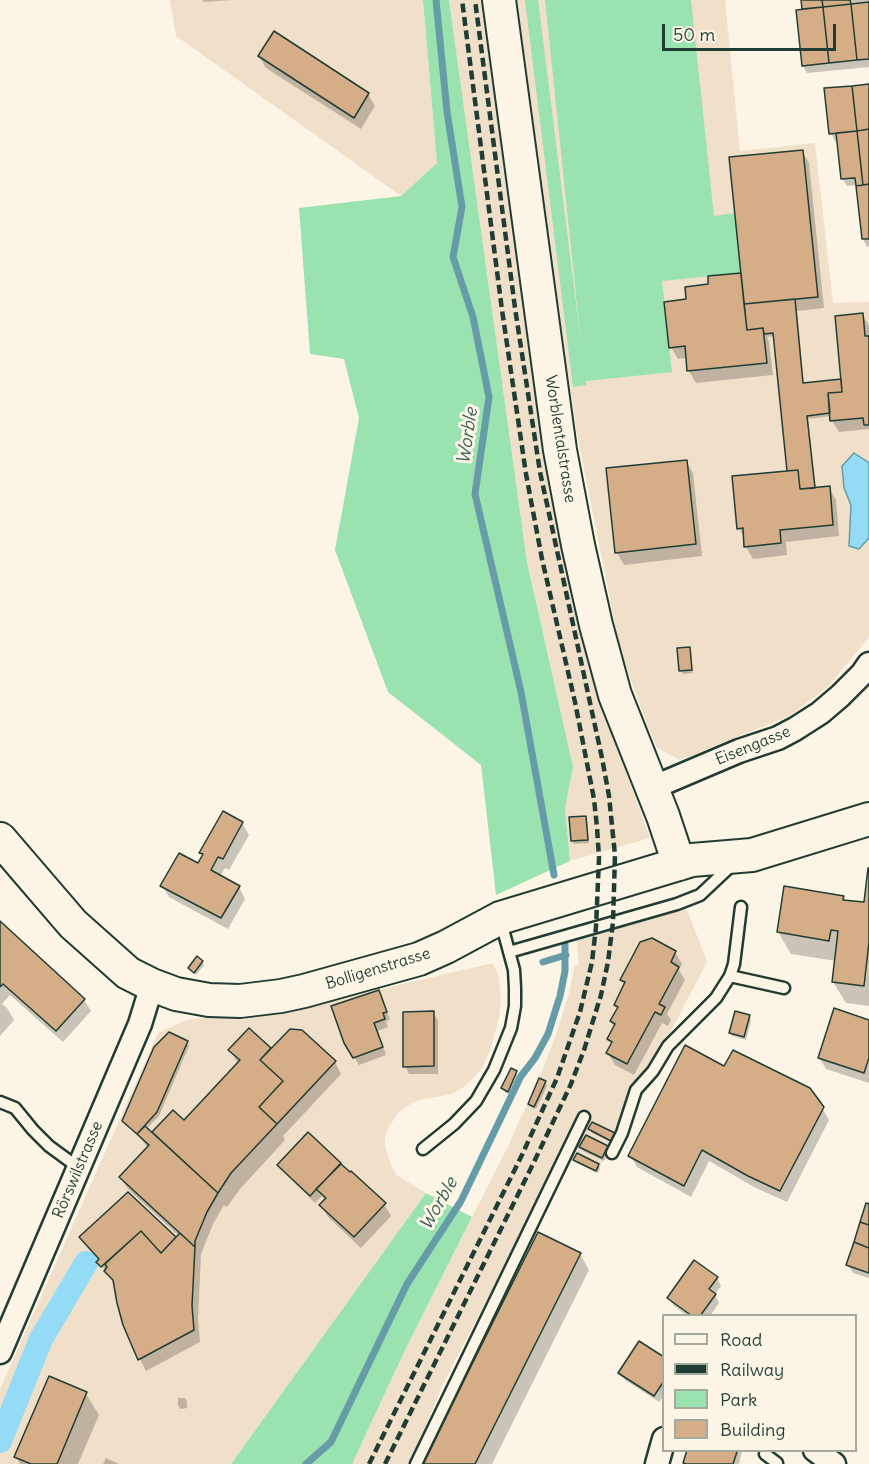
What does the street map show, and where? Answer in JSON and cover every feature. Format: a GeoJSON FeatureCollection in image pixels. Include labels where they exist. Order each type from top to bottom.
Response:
{"type":"FeatureCollection","features":[{"type":"Feature","properties":{"kind":"main road","name":"Worblentalstrasse"},"geometry":{"type":"LineString","coordinates":[[498,0],[560,450],[578,545],[615,696],[652,788],[679,864]]}},
{"type":"Feature","properties":{"kind":"main road","name":"Bolligenstrasse"},"geometry":{"type":"LineString","coordinates":[[0,839],[73,924],[128,973],[152,986],[176,994],[209,1000],[240,1001],[304,991],[419,959],[500,918],[692,860],[740,857],[764,852],[869,819]]}},
{"type":"Feature","properties":{"kind":"street","name":"Eisengasse"},"geometry":{"type":"LineString","coordinates":[[652,788],[739,751],[778,738],[795,729],[820,713],[840,696],[869,664]]}},
{"type":"Feature","properties":{"kind":"street","name":"Rörswilstrasse"},"geometry":{"type":"LineString","coordinates":[[0,1352],[140,1024],[152,986]]}},
{"type":"Feature","properties":{"kind":"street"},"geometry":{"type":"LineString","coordinates":[[657,1464],[662,1443]]}},
{"type":"Feature","properties":{"kind":"street"},"geometry":{"type":"LineString","coordinates":[[818,1452],[834,1464]]}},
{"type":"Feature","properties":{"kind":"lane"},"geometry":{"type":"LineString","coordinates":[[509,952],[677,904],[700,895],[740,857]]}},
{"type":"Feature","properties":{"kind":"lane"},"geometry":{"type":"LineString","coordinates":[[612,1153],[622,1133],[636,1090],[653,1071],[669,1046],[716,998],[729,976],[734,964],[741,907]]}},
{"type":"Feature","properties":{"kind":"lane"},"geometry":{"type":"LineString","coordinates":[[423,1149],[454,1124],[476,1101],[494,1070],[511,1028],[516,988],[500,918]]}},
{"type":"Feature","properties":{"kind":"lane"},"geometry":{"type":"LineString","coordinates":[[729,976],[784,988]]}},
{"type":"Feature","properties":{"kind":"lane"},"geometry":{"type":"LineString","coordinates":[[0,1102],[15,1108],[49,1146],[80,1168]]}},
{"type":"Feature","properties":{"kind":"lane"},"geometry":{"type":"LineString","coordinates":[[416,1464],[584,1117]]}},
{"type":"Feature","properties":{"kind":"lane"},"geometry":{"type":"LineString","coordinates":[[766,1452],[777,1463]]}},
{"type":"Feature","properties":{"kind":"shaded area"},"geometry":{"type":"Polygon","coordinates":[[[170,0],[423,0],[437,163],[401,196],[176,36],[170,0]]]}},
{"type":"Feature","properties":{"kind":"shaded area"},"geometry":{"type":"Polygon","coordinates":[[[449,0],[488,0],[566,554],[599,699],[650,838],[570,861],[565,808],[573,767],[527,562],[449,0]]]}},
{"type":"Feature","properties":{"kind":"shaded area"},"geometry":{"type":"Polygon","coordinates":[[[517,0],[725,0],[740,151],[815,143],[833,303],[869,302],[869,637],[828,687],[789,716],[680,760],[657,748],[620,649],[576,429],[517,0]]]}},
{"type":"Feature","properties":{"kind":"shaded area"},"geometry":{"type":"Polygon","coordinates":[[[686,907],[707,962],[598,1171],[563,1153],[442,1386],[411,1464],[352,1464],[405,1350],[507,1148],[542,1072],[570,990],[574,966],[579,964],[577,941],[686,907]]]}},
{"type":"Feature","properties":{"kind":"shaded area"},"geometry":{"type":"Polygon","coordinates":[[[493,963],[499,978],[501,1000],[499,1018],[491,1048],[481,1070],[465,1086],[454,1093],[418,1100],[399,1112],[388,1128],[385,1138],[385,1147],[398,1176],[426,1193],[231,1464],[0,1464],[0,1389],[158,1033],[186,1020],[287,1011],[493,963]]]}},
{"type":"Feature","properties":{"kind":"green space"},"geometry":{"type":"Polygon","coordinates":[[[423,0],[449,0],[527,562],[573,767],[565,808],[570,861],[496,895],[481,765],[388,692],[335,550],[359,418],[344,359],[310,354],[299,208],[401,196],[437,163],[423,0]]]}},
{"type":"Feature","properties":{"kind":"green space"},"geometry":{"type":"Polygon","coordinates":[[[525,0],[538,0],[581,343],[545,0],[691,0],[714,216],[735,213],[741,273],[662,281],[672,372],[586,381],[586,385],[573,387],[525,0]]]}},
{"type":"Feature","properties":{"kind":"green space"},"geometry":{"type":"Polygon","coordinates":[[[426,1193],[472,1217],[405,1350],[352,1464],[231,1464],[426,1193]]]}},
{"type":"Feature","properties":{"kind":"water"},"geometry":{"type":"Polygon","coordinates":[[[854,453],[869,463],[869,538],[859,549],[849,546],[851,505],[844,488],[842,466],[854,453]]]}},
{"type":"Feature","properties":{"kind":"building"},"geometry":{"type":"Polygon","coordinates":[[[801,0],[822,0],[823,7],[802,9],[801,0]]]}},
{"type":"Feature","properties":{"kind":"building"},"geometry":{"type":"Polygon","coordinates":[[[822,0],[850,0],[851,4],[823,7],[822,0]]]}},
{"type":"Feature","properties":{"kind":"building"},"geometry":{"type":"Polygon","coordinates":[[[869,2],[869,59],[857,60],[851,4],[869,2]]]}},
{"type":"Feature","properties":{"kind":"building"},"geometry":{"type":"Polygon","coordinates":[[[851,4],[857,60],[829,63],[823,7],[851,4]]]}},
{"type":"Feature","properties":{"kind":"building"},"geometry":{"type":"Polygon","coordinates":[[[823,7],[829,63],[802,66],[796,10],[823,7]]]}},
{"type":"Feature","properties":{"kind":"building"},"geometry":{"type":"Polygon","coordinates":[[[274,31],[369,93],[354,118],[258,56],[274,31]]]}},
{"type":"Feature","properties":{"kind":"building"},"geometry":{"type":"Polygon","coordinates":[[[869,84],[869,129],[857,131],[852,86],[869,84]]]}},
{"type":"Feature","properties":{"kind":"building"},"geometry":{"type":"Polygon","coordinates":[[[852,86],[857,131],[829,134],[824,88],[852,86]]]}},
{"type":"Feature","properties":{"kind":"building"},"geometry":{"type":"Polygon","coordinates":[[[869,129],[869,184],[863,185],[857,131],[869,129]]]}},
{"type":"Feature","properties":{"kind":"building"},"geometry":{"type":"Polygon","coordinates":[[[857,131],[863,185],[856,186],[855,178],[841,179],[836,133],[857,131]]]}},
{"type":"Feature","properties":{"kind":"building"},"geometry":{"type":"Polygon","coordinates":[[[803,150],[818,297],[744,304],[729,157],[803,150]]]}},
{"type":"Feature","properties":{"kind":"building"},"geometry":{"type":"Polygon","coordinates":[[[869,184],[869,239],[862,239],[856,186],[869,184]]]}},
{"type":"Feature","properties":{"kind":"building"},"geometry":{"type":"Polygon","coordinates":[[[741,273],[747,330],[763,328],[767,363],[687,371],[685,346],[669,348],[664,302],[686,299],[685,287],[708,284],[708,276],[741,273]]]}},
{"type":"Feature","properties":{"kind":"building"},"geometry":{"type":"Polygon","coordinates":[[[795,299],[803,383],[841,379],[842,392],[828,393],[830,413],[807,416],[815,488],[800,489],[798,470],[787,471],[773,333],[764,334],[763,328],[747,330],[744,304],[795,299]]]}},
{"type":"Feature","properties":{"kind":"building"},"geometry":{"type":"Polygon","coordinates":[[[863,313],[865,336],[869,336],[869,425],[864,425],[863,418],[830,421],[828,393],[842,392],[835,316],[863,313]]]}},
{"type":"Feature","properties":{"kind":"building"},"geometry":{"type":"Polygon","coordinates":[[[687,460],[696,544],[615,553],[606,468],[687,460]]]}},
{"type":"Feature","properties":{"kind":"building"},"geometry":{"type":"Polygon","coordinates":[[[798,470],[800,489],[830,486],[833,525],[780,530],[781,543],[744,547],[743,528],[737,529],[732,476],[798,470]]]}},
{"type":"Feature","properties":{"kind":"building"},"geometry":{"type":"Polygon","coordinates":[[[690,647],[692,670],[679,671],[677,648],[690,647]]]}},
{"type":"Feature","properties":{"kind":"building"},"geometry":{"type":"Polygon","coordinates":[[[223,811],[243,822],[223,859],[218,857],[211,870],[240,886],[221,918],[160,886],[179,853],[198,863],[203,854],[199,853],[223,811]]]}},
{"type":"Feature","properties":{"kind":"building"},"geometry":{"type":"Polygon","coordinates":[[[586,816],[588,840],[571,841],[569,817],[586,816]]]}},
{"type":"Feature","properties":{"kind":"building"},"geometry":{"type":"Polygon","coordinates":[[[868,868],[869,942],[864,986],[832,982],[838,931],[831,930],[829,941],[777,932],[784,886],[844,896],[843,900],[864,902],[868,868]]]}},
{"type":"Feature","properties":{"kind":"building"},"geometry":{"type":"Polygon","coordinates":[[[0,921],[85,999],[56,1031],[3,984],[0,987],[0,921]]]}},
{"type":"Feature","properties":{"kind":"building"},"geometry":{"type":"Polygon","coordinates":[[[652,938],[676,951],[671,962],[679,967],[659,1004],[665,1007],[661,1015],[655,1012],[627,1064],[606,1053],[612,1042],[607,1039],[615,1024],[610,1021],[618,1007],[614,1005],[625,982],[620,980],[640,942],[652,938]]]}},
{"type":"Feature","properties":{"kind":"building"},"geometry":{"type":"Polygon","coordinates":[[[197,956],[203,961],[194,973],[188,968],[197,956]]]}},
{"type":"Feature","properties":{"kind":"building"},"geometry":{"type":"Polygon","coordinates":[[[379,990],[387,1012],[383,1013],[385,1019],[374,1023],[383,1047],[353,1058],[344,1043],[331,1006],[379,990]]]}},
{"type":"Feature","properties":{"kind":"building"},"geometry":{"type":"Polygon","coordinates":[[[834,1008],[869,1020],[869,1058],[864,1073],[818,1058],[834,1008]]]}},
{"type":"Feature","properties":{"kind":"building"},"geometry":{"type":"Polygon","coordinates":[[[434,1011],[434,1066],[403,1067],[403,1012],[434,1011]]]}},
{"type":"Feature","properties":{"kind":"building"},"geometry":{"type":"Polygon","coordinates":[[[735,1011],[750,1015],[744,1037],[729,1033],[735,1011]]]}},
{"type":"Feature","properties":{"kind":"building"},"geometry":{"type":"Polygon","coordinates":[[[249,1028],[271,1048],[260,1060],[283,1081],[259,1107],[277,1124],[231,1173],[218,1193],[152,1132],[173,1110],[184,1120],[240,1060],[228,1050],[249,1028]]]}},
{"type":"Feature","properties":{"kind":"building"},"geometry":{"type":"Polygon","coordinates":[[[290,1029],[302,1030],[336,1061],[277,1124],[259,1107],[283,1081],[260,1060],[290,1029]]]}},
{"type":"Feature","properties":{"kind":"building"},"geometry":{"type":"Polygon","coordinates":[[[169,1032],[188,1041],[157,1112],[137,1134],[122,1121],[154,1047],[169,1032]]]}},
{"type":"Feature","properties":{"kind":"building"},"geometry":{"type":"Polygon","coordinates":[[[685,1045],[724,1066],[733,1050],[810,1088],[824,1107],[780,1191],[702,1150],[684,1186],[628,1156],[685,1045]]]}},
{"type":"Feature","properties":{"kind":"building"},"geometry":{"type":"Polygon","coordinates":[[[511,1068],[517,1071],[508,1092],[501,1088],[511,1068]]]}},
{"type":"Feature","properties":{"kind":"building"},"geometry":{"type":"Polygon","coordinates":[[[539,1078],[546,1081],[534,1107],[528,1104],[539,1078]]]}},
{"type":"Feature","properties":{"kind":"building"},"geometry":{"type":"Polygon","coordinates":[[[592,1122],[615,1133],[611,1141],[588,1129],[592,1122]]]}},
{"type":"Feature","properties":{"kind":"building"},"geometry":{"type":"Polygon","coordinates":[[[145,1126],[218,1193],[207,1212],[195,1241],[195,1247],[119,1177],[149,1145],[137,1134],[145,1126]]]}},
{"type":"Feature","properties":{"kind":"building"},"geometry":{"type":"Polygon","coordinates":[[[308,1132],[341,1163],[310,1196],[277,1165],[308,1132]]]}},
{"type":"Feature","properties":{"kind":"building"},"geometry":{"type":"Polygon","coordinates":[[[586,1135],[608,1146],[602,1158],[579,1147],[586,1135]]]}},
{"type":"Feature","properties":{"kind":"building"},"geometry":{"type":"Polygon","coordinates":[[[577,1153],[599,1164],[596,1171],[573,1160],[577,1153]]]}},
{"type":"Feature","properties":{"kind":"building"},"geometry":{"type":"Polygon","coordinates":[[[341,1164],[386,1203],[354,1237],[319,1205],[326,1198],[316,1189],[341,1164]]]}},
{"type":"Feature","properties":{"kind":"building"},"geometry":{"type":"Polygon","coordinates":[[[128,1192],[176,1237],[161,1253],[141,1231],[101,1267],[96,1262],[99,1259],[79,1237],[128,1192]]]}},
{"type":"Feature","properties":{"kind":"building"},"geometry":{"type":"Polygon","coordinates":[[[866,1203],[869,1204],[869,1225],[860,1222],[866,1203]]]}},
{"type":"Feature","properties":{"kind":"building"},"geometry":{"type":"Polygon","coordinates":[[[860,1222],[869,1225],[869,1248],[854,1242],[860,1222]]]}},
{"type":"Feature","properties":{"kind":"building"},"geometry":{"type":"Polygon","coordinates":[[[141,1231],[161,1253],[180,1233],[195,1247],[192,1306],[194,1330],[138,1360],[123,1325],[113,1280],[104,1271],[107,1267],[105,1264],[141,1231]]]}},
{"type":"Feature","properties":{"kind":"building"},"geometry":{"type":"Polygon","coordinates":[[[538,1232],[581,1253],[475,1464],[422,1464],[538,1232]]]}},
{"type":"Feature","properties":{"kind":"building"},"geometry":{"type":"Polygon","coordinates":[[[854,1242],[869,1248],[869,1273],[846,1265],[854,1242]]]}},
{"type":"Feature","properties":{"kind":"building"},"geometry":{"type":"Polygon","coordinates":[[[694,1260],[718,1277],[709,1289],[716,1294],[701,1314],[689,1314],[667,1298],[694,1260]]]}},
{"type":"Feature","properties":{"kind":"building"},"geometry":{"type":"Polygon","coordinates":[[[639,1341],[662,1356],[662,1384],[654,1396],[618,1373],[639,1341]]]}},
{"type":"Feature","properties":{"kind":"building"},"geometry":{"type":"Polygon","coordinates":[[[49,1376],[87,1392],[57,1464],[31,1464],[14,1457],[49,1376]]]}},
{"type":"Feature","properties":{"kind":"building"},"geometry":{"type":"Polygon","coordinates":[[[686,1452],[737,1452],[733,1464],[683,1463],[686,1452]]]}},
{"type":"Feature","properties":{"kind":"waterway","name":"Worble"},"geometry":{"type":"LineString","coordinates":[[436,0],[447,112],[462,207],[453,257],[473,317],[489,397],[475,494],[521,692],[554,875]]}},
{"type":"Feature","properties":{"kind":"waterway","name":"Worble"},"geometry":{"type":"LineString","coordinates":[[306,1464],[331,1442],[407,1284],[461,1201],[521,1076],[535,1058],[548,1034],[565,971],[565,944]]}},
{"type":"Feature","properties":{"kind":"waterway"},"geometry":{"type":"LineString","coordinates":[[543,962],[566,955]]}},
{"type":"Feature","properties":{"kind":"waterway"},"geometry":{"type":"LineString","coordinates":[[0,1441],[41,1339],[86,1263]]}},
{"type":"Feature","properties":{"kind":"railway"},"geometry":{"type":"LineString","coordinates":[[369,1464],[522,1155],[557,1078],[580,1012],[592,962],[596,927],[599,858],[594,799],[526,474],[502,310],[462,0]]}},
{"type":"Feature","properties":{"kind":"railway"},"geometry":{"type":"LineString","coordinates":[[385,1464],[571,1084],[601,995],[613,922],[615,855],[609,796],[540,472],[515,308],[475,0]]}}]}
